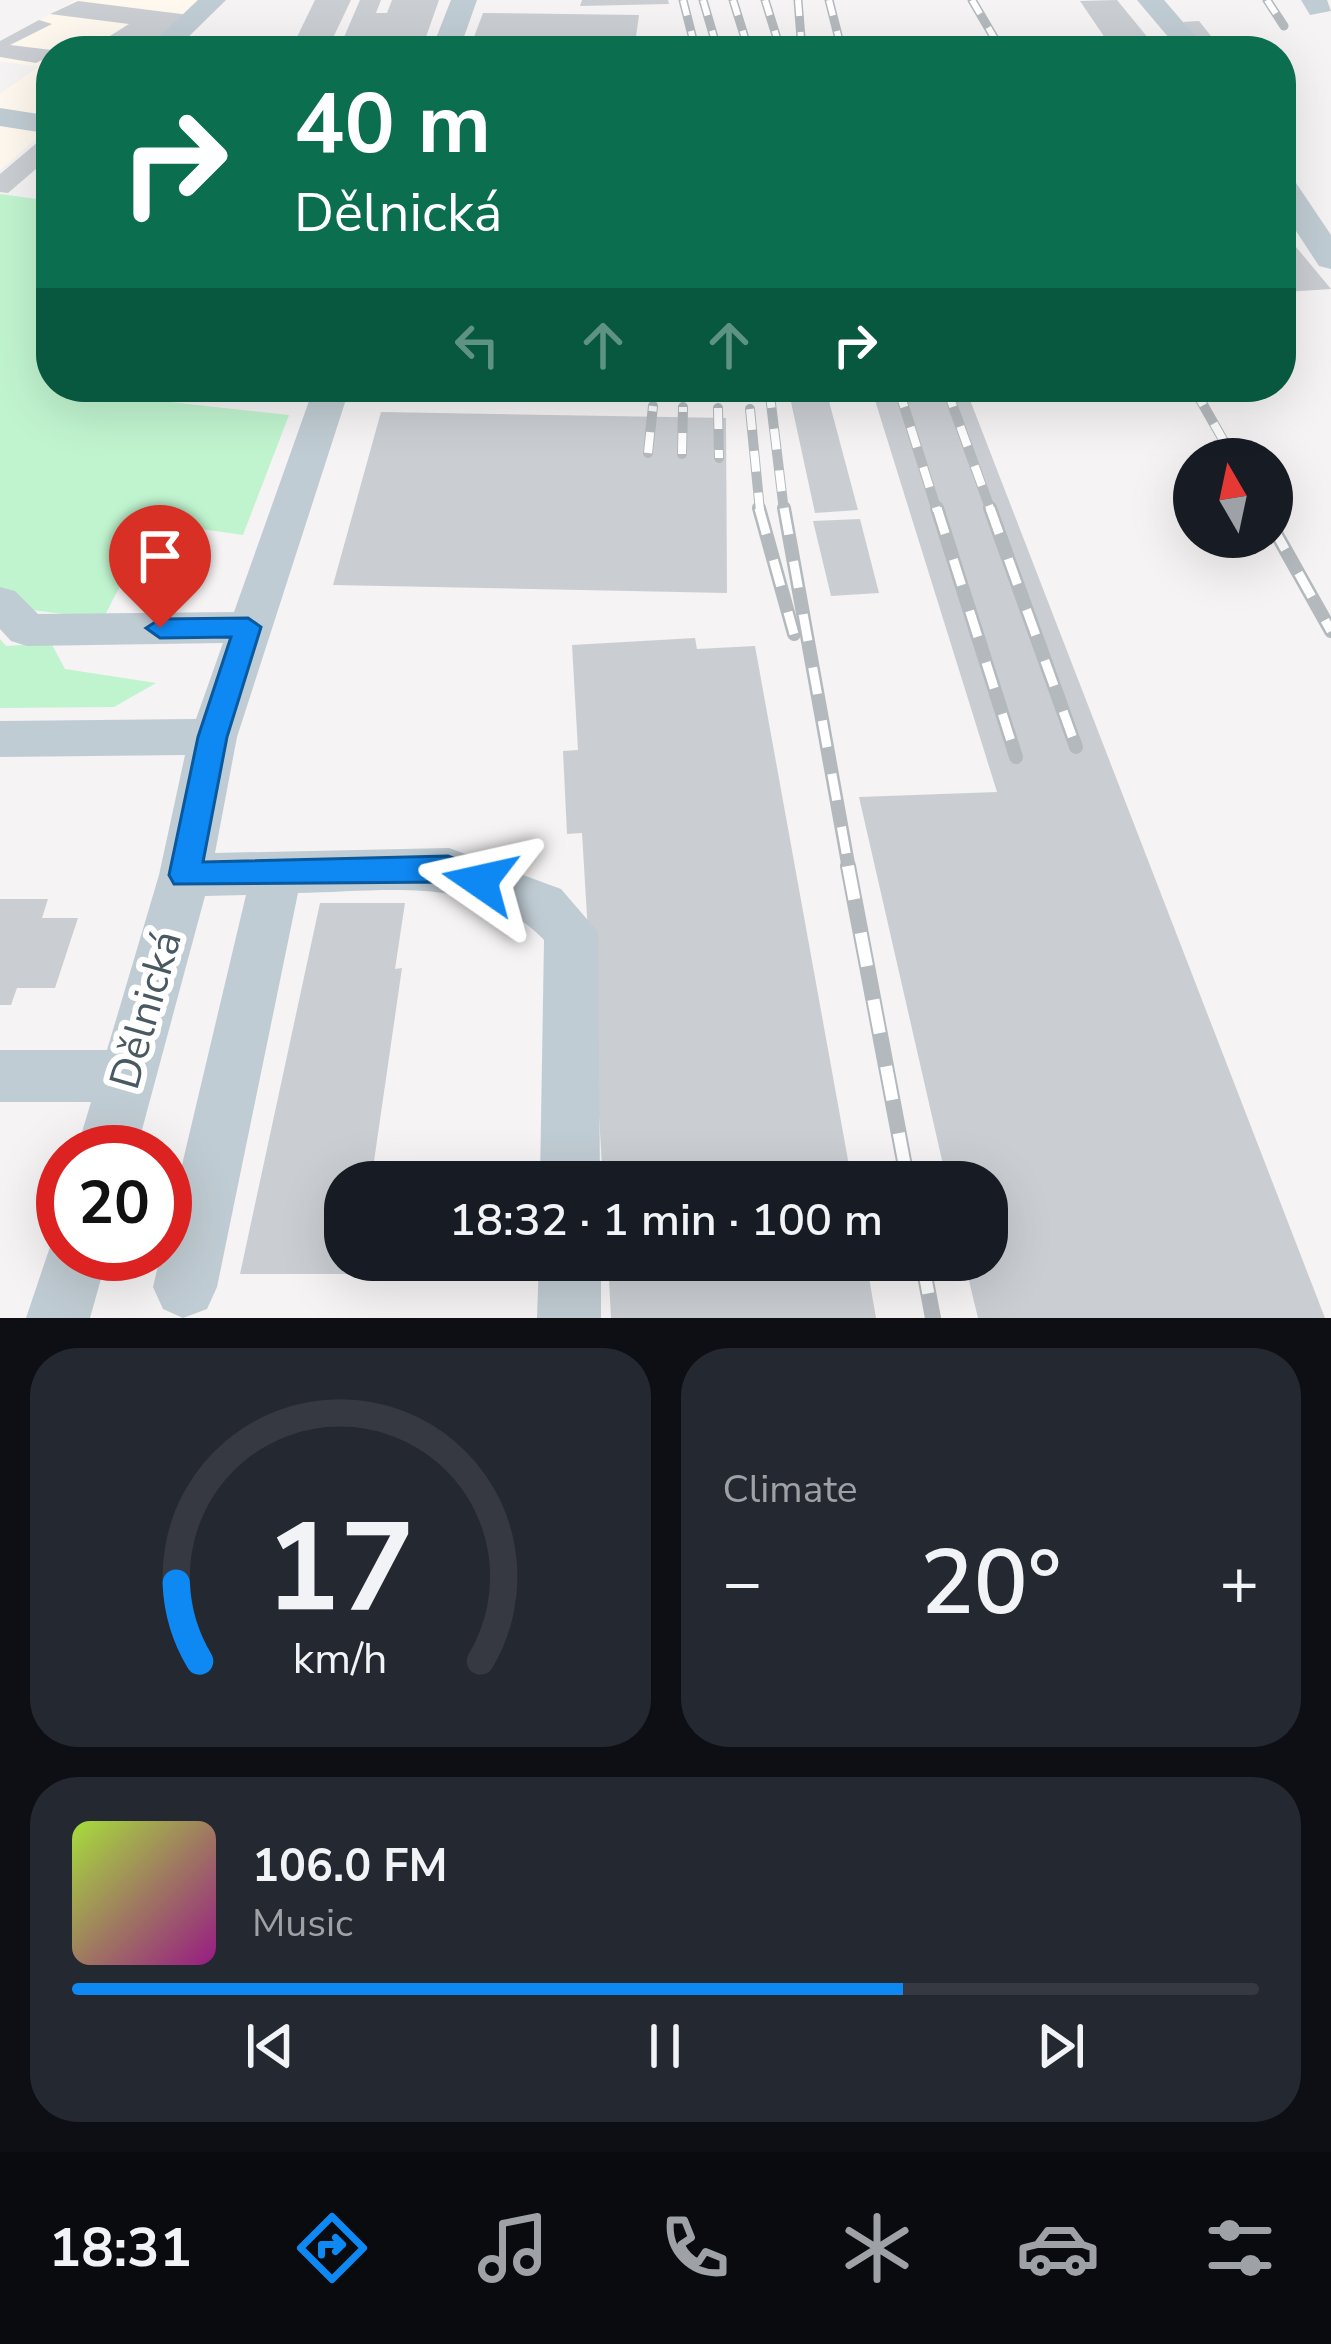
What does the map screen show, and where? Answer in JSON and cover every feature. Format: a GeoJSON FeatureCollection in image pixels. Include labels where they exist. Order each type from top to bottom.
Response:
{"type":"FeatureCollection","features":[{"type":"Feature","properties":{"kind":"street"},"geometry":{"type":"LineString","coordinates":[[174,36],[213,0]]}},
{"type":"Feature","properties":{"kind":"street"},"geometry":{"type":"LineString","coordinates":[[451,36],[464,0]]}},
{"type":"Feature","properties":{"kind":"street"},"geometry":{"type":"LineString","coordinates":[[1150,0],[1181,36]]}},
{"type":"Feature","properties":{"kind":"street"},"geometry":{"type":"LineString","coordinates":[[0,117],[36,123]]}},
{"type":"Feature","properties":{"kind":"street"},"geometry":{"type":"LineString","coordinates":[[1296,206],[1331,259]]}},
{"type":"Feature","properties":{"kind":"street","name":"Dělnická"},"geometry":{"type":"LineString","coordinates":[[113,1125],[185,875],[213,737],[327,402]]}},
{"type":"Feature","properties":{"kind":"street"},"geometry":{"type":"LineString","coordinates":[[0,602],[27,630],[248,627]]}},
{"type":"Feature","properties":{"kind":"street"},"geometry":{"type":"LineString","coordinates":[[0,739],[213,737]]}},
{"type":"Feature","properties":{"kind":"street"},"geometry":{"type":"LineString","coordinates":[[185,875],[448,869],[543,904],[571,932],[570,1161]]}},
{"type":"Feature","properties":{"kind":"street"},"geometry":{"type":"LineString","coordinates":[[185,1288],[277,873]]}},
{"type":"Feature","properties":{"kind":"street"},"geometry":{"type":"LineString","coordinates":[[0,1076],[127,1076]]}},
{"type":"Feature","properties":{"kind":"street"},"geometry":{"type":"LineString","coordinates":[[58,1318],[68,1281]]}},
{"type":"Feature","properties":{"kind":"street"},"geometry":{"type":"LineString","coordinates":[[568,1318],[569,1281]]}},
{"type":"Feature","properties":{"kind":"shaded area"},"geometry":{"type":"Polygon","coordinates":[[[76,0],[206,0],[167,36],[36,36],[36,67],[0,61],[0,41],[76,0]]]}},
{"type":"Feature","properties":{"kind":"shaded area"},"geometry":{"type":"Polygon","coordinates":[[[36,68],[36,139],[0,170],[0,94],[36,68]]]}},
{"type":"Feature","properties":{"kind":"green space"},"geometry":{"type":"Polygon","coordinates":[[[0,194],[36,199],[36,402],[170,402],[289,415],[243,535],[153,522],[103,619],[16,608],[0,587],[0,194]]]}},
{"type":"Feature","properties":{"kind":"green space"},"geometry":{"type":"Polygon","coordinates":[[[0,639],[6,646],[51,643],[65,669],[156,683],[114,707],[0,708],[0,639]]]}},
{"type":"Feature","properties":{"kind":"building"},"geometry":{"type":"Polygon","coordinates":[[[315,0],[351,0],[334,36],[297,36],[315,0]]]}},
{"type":"Feature","properties":{"kind":"building"},"geometry":{"type":"Polygon","coordinates":[[[360,0],[381,0],[376,13],[387,13],[392,0],[439,0],[426,36],[344,36],[360,0]]]}},
{"type":"Feature","properties":{"kind":"building"},"geometry":{"type":"Polygon","coordinates":[[[582,0],[668,0],[669,4],[580,6],[582,0]]]}},
{"type":"Feature","properties":{"kind":"building"},"geometry":{"type":"Polygon","coordinates":[[[1117,0],[1146,36],[1104,36],[1080,1],[1117,0]]]}},
{"type":"Feature","properties":{"kind":"building"},"geometry":{"type":"Polygon","coordinates":[[[78,1],[189,15],[163,36],[110,36],[129,24],[50,14],[78,1]]]}},
{"type":"Feature","properties":{"kind":"building"},"geometry":{"type":"Polygon","coordinates":[[[483,13],[639,15],[636,36],[474,36],[483,13]]]}},
{"type":"Feature","properties":{"kind":"building"},"geometry":{"type":"Polygon","coordinates":[[[39,20],[52,24],[10,45],[36,48],[36,63],[0,57],[0,41],[39,20]]]}},
{"type":"Feature","properties":{"kind":"building"},"geometry":{"type":"Polygon","coordinates":[[[1199,21],[1211,36],[1194,36],[1183,22],[1199,21]]]}},
{"type":"Feature","properties":{"kind":"building"},"geometry":{"type":"Polygon","coordinates":[[[36,144],[36,169],[8,193],[0,192],[0,174],[36,144]]]}},
{"type":"Feature","properties":{"kind":"building"},"geometry":{"type":"Polygon","coordinates":[[[1296,247],[1331,289],[1296,291],[1296,247]]]}},
{"type":"Feature","properties":{"kind":"building"},"geometry":{"type":"Polygon","coordinates":[[[791,402],[830,402],[858,510],[815,513],[791,402]]]}},
{"type":"Feature","properties":{"kind":"building"},"geometry":{"type":"Polygon","coordinates":[[[876,402],[971,402],[1325,1318],[978,1318],[969,1281],[1008,1281],[1008,1161],[942,1161],[859,797],[997,792],[876,402]]]}},
{"type":"Feature","properties":{"kind":"building"},"geometry":{"type":"Polygon","coordinates":[[[381,412],[726,418],[727,593],[333,585],[381,412]]]}},
{"type":"Feature","properties":{"kind":"building"},"geometry":{"type":"Polygon","coordinates":[[[860,519],[879,593],[831,596],[813,521],[860,519]]]}},
{"type":"Feature","properties":{"kind":"building"},"geometry":{"type":"Polygon","coordinates":[[[695,638],[697,649],[755,646],[848,1161],[602,1161],[582,833],[567,834],[563,751],[578,750],[572,645],[695,638]]]}},
{"type":"Feature","properties":{"kind":"building"},"geometry":{"type":"Polygon","coordinates":[[[0,899],[48,899],[42,918],[78,918],[55,988],[17,988],[11,1005],[0,1005],[0,899]]]}},
{"type":"Feature","properties":{"kind":"building"},"geometry":{"type":"Polygon","coordinates":[[[320,903],[405,903],[395,969],[402,968],[374,1161],[324,1161],[324,1274],[240,1274],[320,903]]]}},
{"type":"Feature","properties":{"kind":"building"},"geometry":{"type":"Polygon","coordinates":[[[609,1281],[870,1281],[876,1318],[611,1318],[609,1281]]]}},
{"type":"Feature","properties":{"kind":"railway"},"geometry":{"type":"LineString","coordinates":[[683,0],[692,36]]}},
{"type":"Feature","properties":{"kind":"railway"},"geometry":{"type":"LineString","coordinates":[[703,0],[714,36]]}},
{"type":"Feature","properties":{"kind":"railway"},"geometry":{"type":"LineString","coordinates":[[733,0],[744,36]]}},
{"type":"Feature","properties":{"kind":"railway"},"geometry":{"type":"LineString","coordinates":[[765,0],[776,36]]}},
{"type":"Feature","properties":{"kind":"railway"},"geometry":{"type":"LineString","coordinates":[[798,0],[801,36]]}},
{"type":"Feature","properties":{"kind":"railway"},"geometry":{"type":"LineString","coordinates":[[829,0],[838,36]]}},
{"type":"Feature","properties":{"kind":"railway"},"geometry":{"type":"LineString","coordinates":[[972,0],[993,36]]}},
{"type":"Feature","properties":{"kind":"railway"},"geometry":{"type":"LineString","coordinates":[[1267,0],[1284,26]]}},
{"type":"Feature","properties":{"kind":"railway"},"geometry":{"type":"LineString","coordinates":[[771,402],[784,511]]}},
{"type":"Feature","properties":{"kind":"railway"},"geometry":{"type":"LineString","coordinates":[[903,402],[937,511]]}},
{"type":"Feature","properties":{"kind":"railway"},"geometry":{"type":"LineString","coordinates":[[951,402],[991,511]]}},
{"type":"Feature","properties":{"kind":"railway"},"geometry":{"type":"LineString","coordinates":[[1202,402],[1222,438]]}},
{"type":"Feature","properties":{"kind":"railway"},"geometry":{"type":"LineString","coordinates":[[648,453],[653,406]]}},
{"type":"Feature","properties":{"kind":"railway"},"geometry":{"type":"LineString","coordinates":[[682,454],[683,407]]}},
{"type":"Feature","properties":{"kind":"railway"},"geometry":{"type":"LineString","coordinates":[[718,408],[719,458]]}},
{"type":"Feature","properties":{"kind":"railway"},"geometry":{"type":"LineString","coordinates":[[750,409],[760,511]]}},
{"type":"Feature","properties":{"kind":"railway"},"geometry":{"type":"LineString","coordinates":[[759,508],[794,634]]}},
{"type":"Feature","properties":{"kind":"railway"},"geometry":{"type":"LineString","coordinates":[[784,508],[849,869]]}},
{"type":"Feature","properties":{"kind":"railway"},"geometry":{"type":"LineString","coordinates":[[937,508],[1016,757]]}},
{"type":"Feature","properties":{"kind":"railway"},"geometry":{"type":"LineString","coordinates":[[990,508],[1076,747]]}},
{"type":"Feature","properties":{"kind":"railway"},"geometry":{"type":"LineString","coordinates":[[1290,558],[1331,631]]}},
{"type":"Feature","properties":{"kind":"railway"},"geometry":{"type":"LineString","coordinates":[[848,866],[904,1161]]}},
{"type":"Feature","properties":{"kind":"railway"},"geometry":{"type":"LineString","coordinates":[[926,1281],[933,1318]]}},
{"type":"Feature","properties":{"kind":"route"},"geometry":{"type":"LineString","coordinates":[[160,628],[248,627],[213,737],[185,875],[448,869],[480,881]]}}]}
